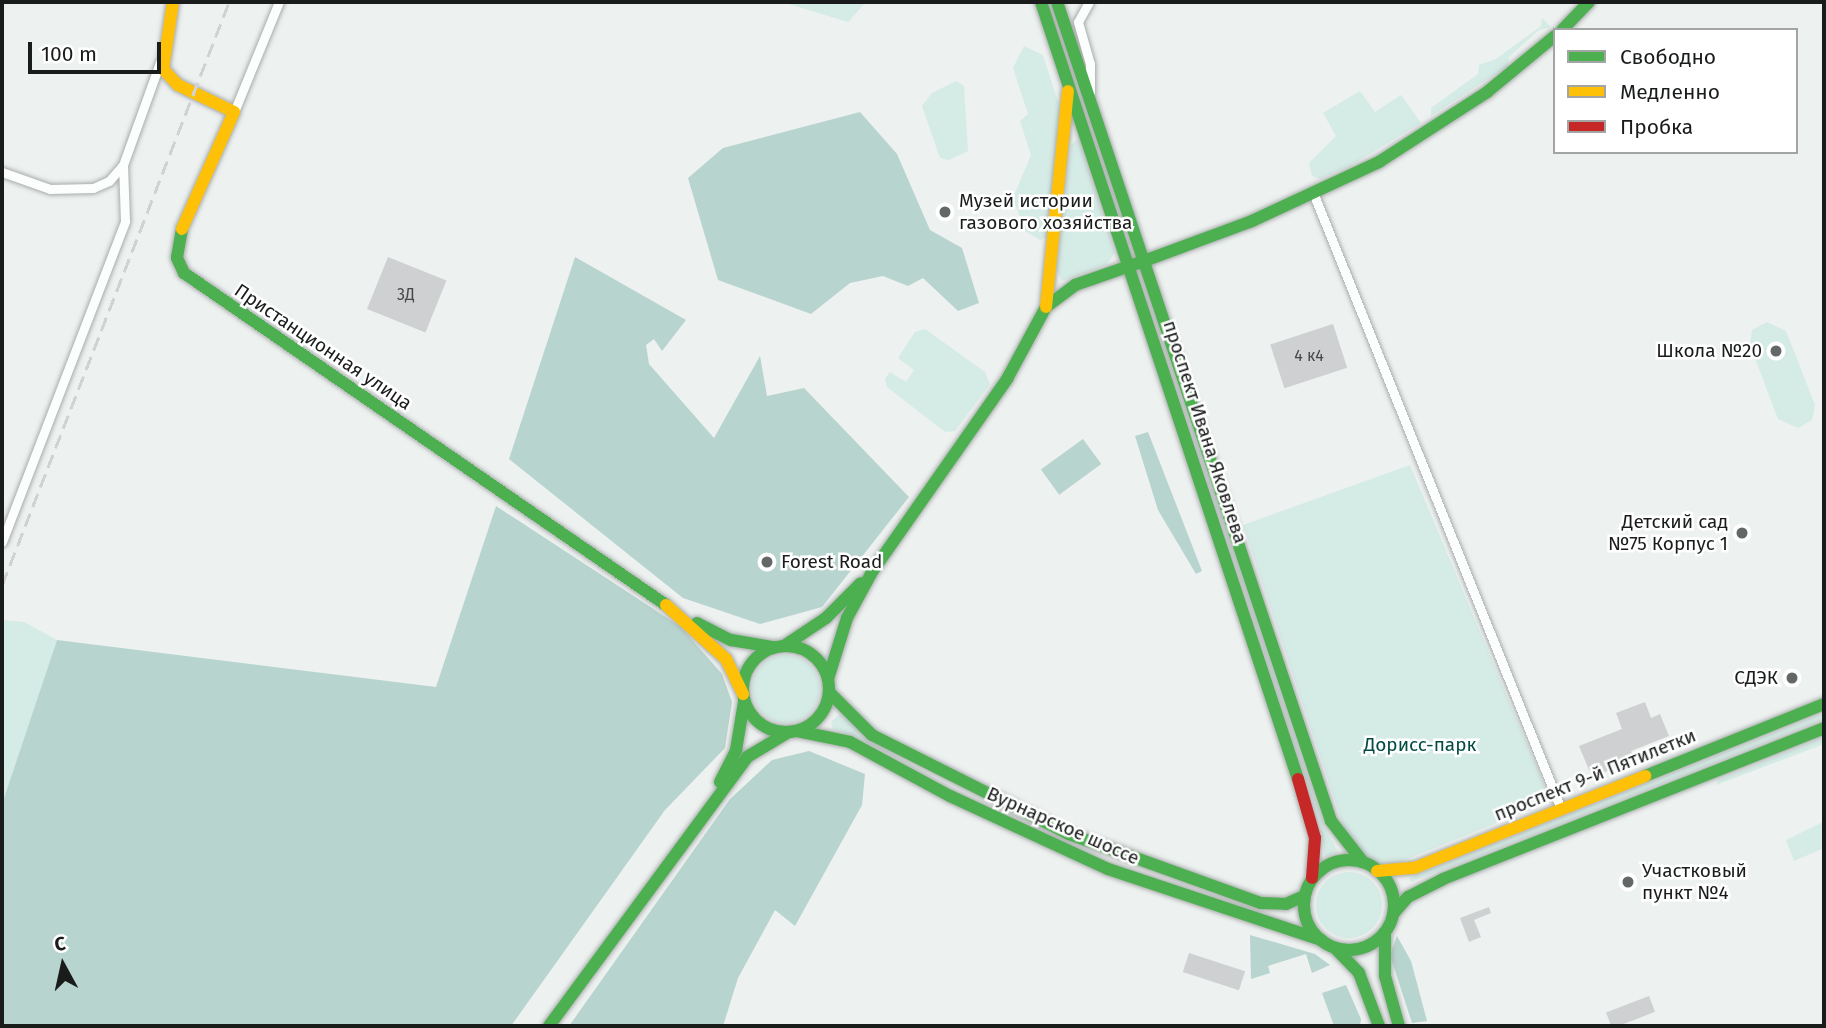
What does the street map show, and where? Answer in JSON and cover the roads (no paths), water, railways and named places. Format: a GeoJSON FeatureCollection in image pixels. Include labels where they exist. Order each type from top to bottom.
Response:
{"type":"FeatureCollection","features":[{"type":"Feature","properties":{"kind":"main road"},"geometry":{"type":"LineString","coordinates":[[173,2],[161,59],[169,77],[234,112]]}},
{"type":"Feature","properties":{"kind":"main road","name":"проспект Ивана Яковлева"},"geometry":{"type":"LineString","coordinates":[[1041,2],[1297,774],[1315,838],[1312,878]]}},
{"type":"Feature","properties":{"kind":"main road","name":"проспект Ивана Яковлева"},"geometry":{"type":"LineString","coordinates":[[1057,2],[1331,821],[1363,862]]}},
{"type":"Feature","properties":{"kind":"main road"},"geometry":{"type":"LineString","coordinates":[[1564,28],[1590,2]]}},
{"type":"Feature","properties":{"kind":"main road"},"geometry":{"type":"LineString","coordinates":[[1046,307],[1075,285],[1314,195],[1420,137],[1553,37]]}},
{"type":"Feature","properties":{"kind":"main road"},"geometry":{"type":"LineString","coordinates":[[549,1026],[709,804],[747,757],[820,718],[830,693],[828,679],[847,618],[872,572],[1007,379],[1046,307],[1068,82]]}},
{"type":"Feature","properties":{"kind":"main road","name":"Пристанционная улица"},"geometry":{"type":"LineString","coordinates":[[234,112],[180,234],[177,258],[184,273],[684,617],[731,640],[779,647]]}},
{"type":"Feature","properties":{"kind":"main road"},"geometry":{"type":"LineString","coordinates":[[709,804],[736,750],[747,669],[826,618],[872,572]]}},
{"type":"Feature","properties":{"kind":"main road","name":"Пристанционная улица"},"geometry":{"type":"LineString","coordinates":[[684,617],[726,659],[744,697]]}},
{"type":"Feature","properties":{"kind":"main road"},"geometry":{"type":"LineString","coordinates":[[779,647],[809,652],[828,679]]}},
{"type":"Feature","properties":{"kind":"main road","name":"Вурнарское шоссе"},"geometry":{"type":"LineString","coordinates":[[830,693],[872,735],[976,791],[1114,853],[1261,903],[1286,904],[1304,896]]}},
{"type":"Feature","properties":{"kind":"main road"},"geometry":{"type":"LineString","coordinates":[[744,697],[764,727],[792,732]]}},
{"type":"Feature","properties":{"kind":"main road","name":"проспект 9-й Пятилетки"},"geometry":{"type":"LineString","coordinates":[[1377,871],[1405,871],[1824,704]]}},
{"type":"Feature","properties":{"kind":"main road"},"geometry":{"type":"LineString","coordinates":[[1392,914],[1436,882],[1824,728]]}},
{"type":"Feature","properties":{"kind":"main road","name":"Вурнарское шоссе"},"geometry":{"type":"LineString","coordinates":[[792,732],[850,742],[969,805],[1108,869],[1321,940]]}},
{"type":"Feature","properties":{"kind":"main road"},"geometry":{"type":"LineString","coordinates":[[969,805],[976,791]]}},
{"type":"Feature","properties":{"kind":"main road"},"geometry":{"type":"LineString","coordinates":[[1108,869],[1114,853]]}},
{"type":"Feature","properties":{"kind":"main road"},"geometry":{"type":"LineString","coordinates":[[1379,1026],[1359,973],[1334,947],[1321,940],[1306,921],[1304,896],[1312,878],[1341,861],[1363,862],[1377,871],[1389,885],[1392,914],[1385,933],[1385,976],[1399,1026]]}},
{"type":"Feature","properties":{"kind":"main road"},"geometry":{"type":"LineString","coordinates":[[1334,947],[1364,947],[1385,933]]}},
{"type":"Feature","properties":{"kind":"street","name":"Пристанционная улица"},"geometry":{"type":"LineString","coordinates":[[234,112],[279,2]]}},
{"type":"Feature","properties":{"kind":"street"},"geometry":{"type":"LineString","coordinates":[[1089,2],[1078,22],[1090,64],[1090,97]]}},
{"type":"Feature","properties":{"kind":"street"},"geometry":{"type":"LineString","coordinates":[[2,172],[50,189],[73,191],[109,181],[123,165],[161,59]]}},
{"type":"Feature","properties":{"kind":"street"},"geometry":{"type":"LineString","coordinates":[[155,77],[169,77]]}},
{"type":"Feature","properties":{"kind":"street"},"geometry":{"type":"LineString","coordinates":[[2,542],[125,221],[123,165]]}},
{"type":"Feature","properties":{"kind":"street"},"geometry":{"type":"LineString","coordinates":[[1314,195],[1562,809]]}},
{"type":"Feature","properties":{"kind":"railway"},"geometry":{"type":"LineString","coordinates":[[2,585],[229,2]]}},
{"type":"Feature","properties":{"kind":"place","name":"Музей истории газового хозяйства"},"geometry":{"type":"Point","coordinates":[945,212]}},
{"type":"Feature","properties":{"kind":"place","name":"Школа №20"},"geometry":{"type":"Point","coordinates":[1776,351]}},
{"type":"Feature","properties":{"kind":"place","name":"Детский сад №75 Корпус 1"},"geometry":{"type":"Point","coordinates":[1742,533]}},
{"type":"Feature","properties":{"kind":"place","name":"Forest Road"},"geometry":{"type":"Point","coordinates":[767,562]}},
{"type":"Feature","properties":{"kind":"place","name":"СДЭК"},"geometry":{"type":"Point","coordinates":[1792,678]}},
{"type":"Feature","properties":{"kind":"place","name":"Участковый пункт №4"},"geometry":{"type":"Point","coordinates":[1628,882]}},
{"type":"Feature","properties":{"kind":"park label","name":"Дорисс-парк"},"geometry":{"type":"Point","coordinates":[1420,745]}}]}
